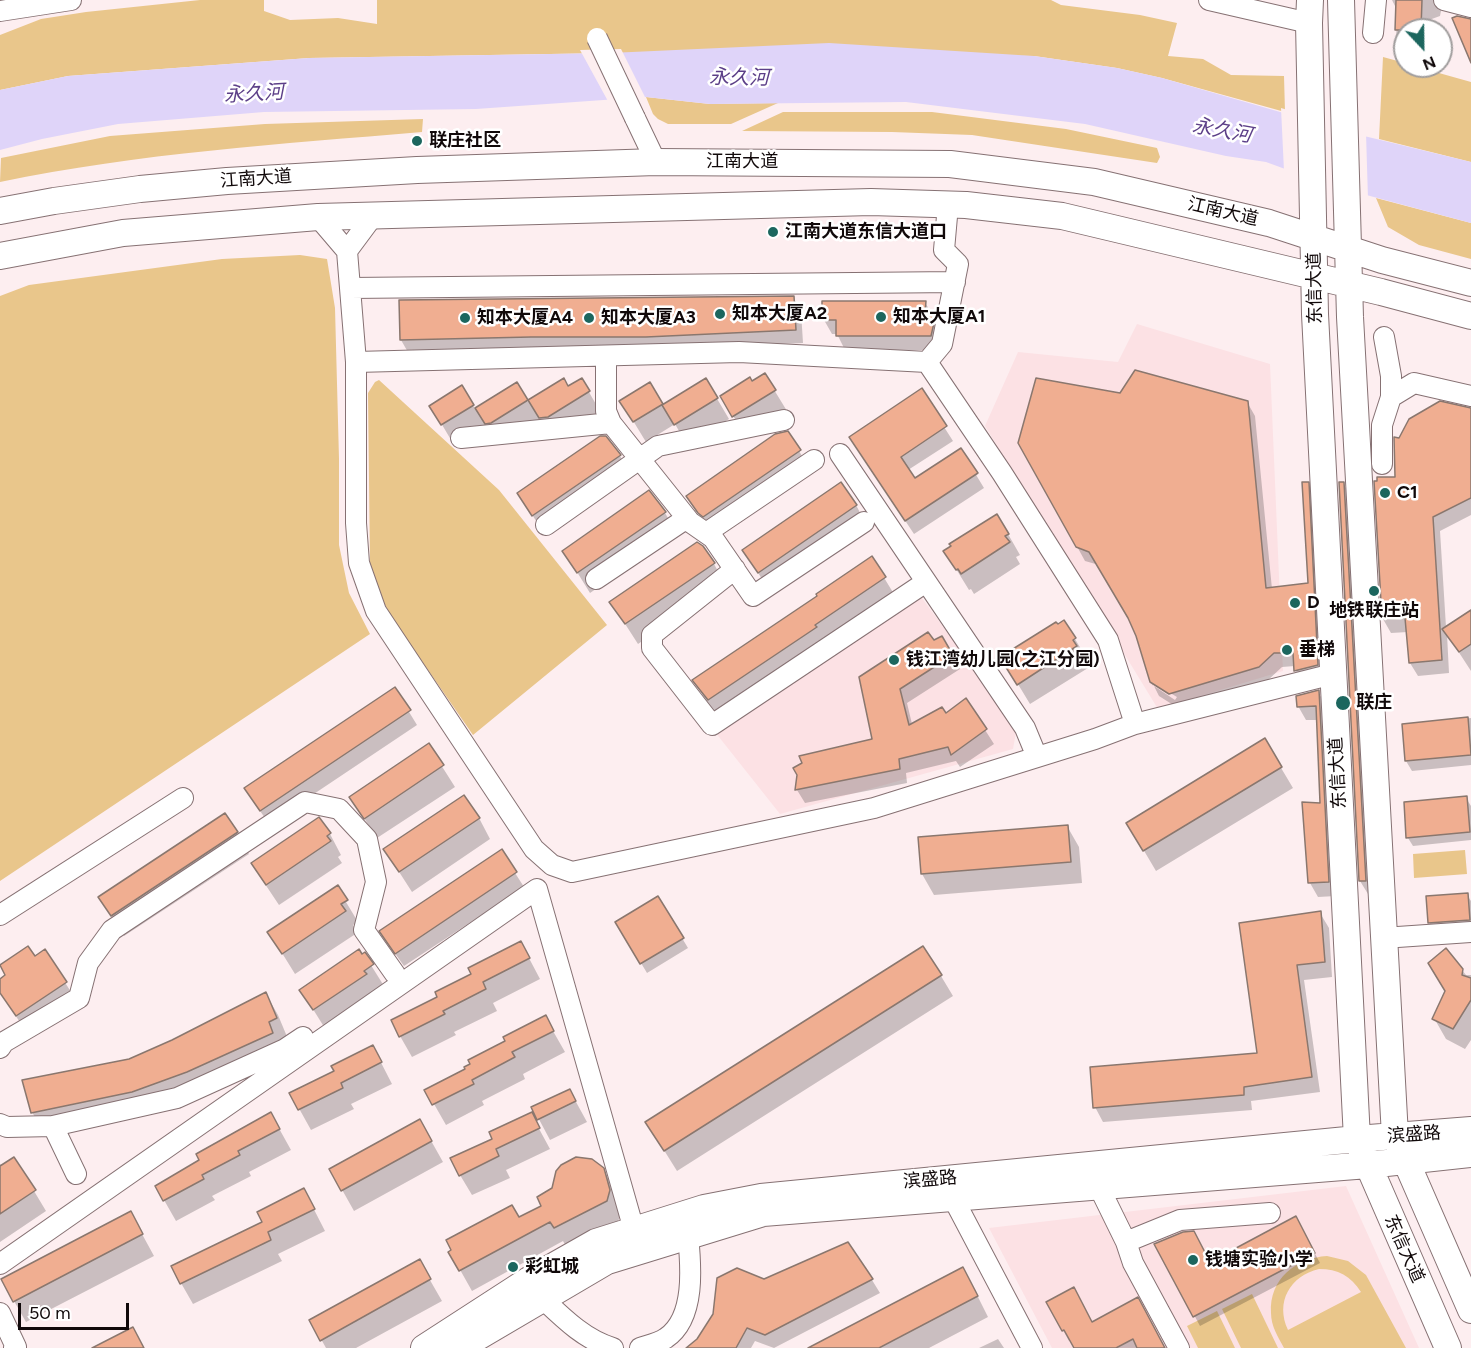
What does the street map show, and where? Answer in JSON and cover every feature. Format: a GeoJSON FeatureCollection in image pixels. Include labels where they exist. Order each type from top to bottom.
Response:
{"type":"FeatureCollection","features":[{"type":"Feature","properties":{"kind":"main road","name":"东信大道"},"geometry":{"type":"LineString","coordinates":[[1341,0],[1347,249],[1395,1136],[1471,1310]]}},
{"type":"Feature","properties":{"kind":"main road","name":"东信大道"},"geometry":{"type":"LineString","coordinates":[[1310,12],[1315,277],[1357,1139],[1448,1348]]}},
{"type":"Feature","properties":{"kind":"main road","name":"江南大道"},"geometry":{"type":"LineString","coordinates":[[0,211],[140,189],[227,181],[417,170],[656,162],[950,164],[1094,182],[1269,223],[1382,260],[1471,283]]}},
{"type":"Feature","properties":{"kind":"main road"},"geometry":{"type":"LineString","coordinates":[[0,256],[123,232],[318,217],[871,202],[948,205],[1062,216],[1471,316]]}},
{"type":"Feature","properties":{"kind":"main road","name":"滨盛路"},"geometry":{"type":"LineString","coordinates":[[424,1348],[529,1280],[596,1242],[704,1208],[761,1197],[1357,1139],[1471,1131]]}},
{"type":"Feature","properties":{"kind":"main road","name":"滨盛路"},"geometry":{"type":"LineString","coordinates":[[459,1348],[607,1261],[763,1214],[1368,1165],[1471,1154]]}},
{"type":"Feature","properties":{"kind":"street"},"geometry":{"type":"LineString","coordinates":[[0,11],[70,0]]}},
{"type":"Feature","properties":{"kind":"street"},"geometry":{"type":"LineString","coordinates":[[1209,0],[1310,12]]}},
{"type":"Feature","properties":{"kind":"street"},"geometry":{"type":"LineString","coordinates":[[1373,33],[1376,0]]}},
{"type":"Feature","properties":{"kind":"street"},"geometry":{"type":"LineString","coordinates":[[1444,0],[1471,7]]}},
{"type":"Feature","properties":{"kind":"street"},"geometry":{"type":"LineString","coordinates":[[597,38],[656,162]]}},
{"type":"Feature","properties":{"kind":"street"},"geometry":{"type":"LineString","coordinates":[[927,362],[942,344],[958,264],[944,250],[948,205]]}},
{"type":"Feature","properties":{"kind":"street"},"geometry":{"type":"LineString","coordinates":[[347,251],[373,216]]}},
{"type":"Feature","properties":{"kind":"street"},"geometry":{"type":"LineString","coordinates":[[318,217],[347,251],[356,362],[356,523],[359,562],[376,611],[534,849],[552,865],[572,872],[874,807],[1135,724],[1333,674]]}},
{"type":"Feature","properties":{"kind":"street"},"geometry":{"type":"LineString","coordinates":[[350,288],[955,282]]}},
{"type":"Feature","properties":{"kind":"street"},"geometry":{"type":"LineString","coordinates":[[1382,464],[1382,425],[1390,397],[1391,376],[1384,337]]}},
{"type":"Feature","properties":{"kind":"street"},"geometry":{"type":"LineString","coordinates":[[356,362],[739,352],[927,362]]}},
{"type":"Feature","properties":{"kind":"street"},"geometry":{"type":"LineString","coordinates":[[606,356],[606,411],[611,423],[687,518],[713,538],[753,596],[864,522]]}},
{"type":"Feature","properties":{"kind":"street"},"geometry":{"type":"LineString","coordinates":[[927,362],[1002,473],[1108,640],[1135,724]]}},
{"type":"Feature","properties":{"kind":"street"},"geometry":{"type":"LineString","coordinates":[[1390,397],[1414,383],[1471,396]]}},
{"type":"Feature","properties":{"kind":"street"},"geometry":{"type":"LineString","coordinates":[[546,525],[658,446],[784,420]]}},
{"type":"Feature","properties":{"kind":"street"},"geometry":{"type":"LineString","coordinates":[[461,438],[611,423]]}},
{"type":"Feature","properties":{"kind":"street"},"geometry":{"type":"LineString","coordinates":[[840,454],[1025,728],[1037,757]]}},
{"type":"Feature","properties":{"kind":"street"},"geometry":{"type":"LineString","coordinates":[[706,533],[814,460]]}},
{"type":"Feature","properties":{"kind":"street"},"geometry":{"type":"LineString","coordinates":[[596,579],[687,518]]}},
{"type":"Feature","properties":{"kind":"street"},"geometry":{"type":"LineString","coordinates":[[735,569],[652,635],[652,648],[712,725],[926,582]]}},
{"type":"Feature","properties":{"kind":"street"},"geometry":{"type":"LineString","coordinates":[[0,915],[183,798]]}},
{"type":"Feature","properties":{"kind":"street"},"geometry":{"type":"LineString","coordinates":[[0,1048],[4,1042],[79,998],[88,963],[112,930],[305,802],[339,809],[367,839],[376,882],[364,930],[395,974]]}},
{"type":"Feature","properties":{"kind":"street"},"geometry":{"type":"LineString","coordinates":[[0,1124],[7,1127],[53,1126],[177,1098],[229,1075],[285,1049],[532,880]]}},
{"type":"Feature","properties":{"kind":"street"},"geometry":{"type":"LineString","coordinates":[[0,1264],[537,889],[634,1230]]}},
{"type":"Feature","properties":{"kind":"street"},"geometry":{"type":"LineString","coordinates":[[1383,938],[1471,932]]}},
{"type":"Feature","properties":{"kind":"street"},"geometry":{"type":"LineString","coordinates":[[53,1126],[76,1174]]}},
{"type":"Feature","properties":{"kind":"street"},"geometry":{"type":"LineString","coordinates":[[1099,1186],[1126,1242],[1133,1263],[1179,1348]]}},
{"type":"Feature","properties":{"kind":"street"},"geometry":{"type":"LineString","coordinates":[[952,1198],[1032,1348]]}},
{"type":"Feature","properties":{"kind":"street"},"geometry":{"type":"LineString","coordinates":[[1126,1242],[1180,1220],[1270,1213]]}},
{"type":"Feature","properties":{"kind":"street"},"geometry":{"type":"LineString","coordinates":[[640,1348],[661,1345],[678,1326],[686,1307],[692,1270],[688,1235]]}},
{"type":"Feature","properties":{"kind":"street"},"geometry":{"type":"LineString","coordinates":[[542,1298],[563,1318],[597,1344],[613,1348]]}},
{"type":"Feature","properties":{"kind":"street"},"geometry":{"type":"LineString","coordinates":[[0,1313],[16,1347],[14,1348]]}},
{"type":"Feature","properties":{"kind":"shaded area"},"geometry":{"type":"Polygon","coordinates":[[[200,0],[264,0],[264,11],[290,20],[338,18],[377,24],[377,0],[1051,0],[1061,5],[1140,15],[1177,23],[1168,56],[1203,59],[1231,75],[1284,76],[1285,112],[1162,78],[1117,68],[1034,56],[610,53],[309,58],[68,76],[0,90],[0,35],[41,19],[200,0]]]}},
{"type":"Feature","properties":{"kind":"shaded area"},"geometry":{"type":"Polygon","coordinates":[[[1383,57],[1393,60],[1393,78],[1453,77],[1471,82],[1471,162],[1379,139],[1383,57]]]}},
{"type":"Feature","properties":{"kind":"shaded area"},"geometry":{"type":"Polygon","coordinates":[[[646,97],[710,104],[778,103],[731,124],[668,124],[653,114],[646,97]]]}},
{"type":"Feature","properties":{"kind":"shaded area"},"geometry":{"type":"Polygon","coordinates":[[[783,112],[932,112],[1066,129],[1157,148],[1160,157],[1157,163],[972,135],[742,131],[783,112]]]}},
{"type":"Feature","properties":{"kind":"shaded area"},"geometry":{"type":"Polygon","coordinates":[[[423,119],[422,132],[263,145],[157,157],[0,182],[1,158],[110,136],[265,124],[423,119]]]}},
{"type":"Feature","properties":{"kind":"shaded area"},"geometry":{"type":"Polygon","coordinates":[[[1376,198],[1471,223],[1471,259],[1419,245],[1388,227],[1376,198]]]}},
{"type":"Feature","properties":{"kind":"shaded area"},"geometry":{"type":"Polygon","coordinates":[[[300,255],[327,259],[335,308],[339,545],[349,593],[370,634],[0,881],[0,296],[29,285],[222,259],[300,255]]]}},
{"type":"Feature","properties":{"kind":"shaded area"},"geometry":{"type":"Polygon","coordinates":[[[1137,324],[1270,364],[1283,671],[1158,709],[985,426],[1018,352],[1118,362],[1137,324]]]}},
{"type":"Feature","properties":{"kind":"shaded area"},"geometry":{"type":"Polygon","coordinates":[[[379,380],[499,490],[607,625],[473,735],[394,621],[380,596],[370,563],[368,393],[379,380]]]}},
{"type":"Feature","properties":{"kind":"shaded area","name":"钱江湾幼儿园(之江分园)"},"geometry":{"type":"Polygon","coordinates":[[[919,594],[1017,727],[1013,749],[780,814],[715,732],[919,594]]]}},
{"type":"Feature","properties":{"kind":"shaded area"},"geometry":{"type":"Polygon","coordinates":[[[1465,850],[1467,874],[1414,878],[1413,854],[1465,850]]]}},
{"type":"Feature","properties":{"kind":"shaded area","name":"钱塘实验小学"},"geometry":{"type":"Polygon","coordinates":[[[1346,1186],[1419,1348],[1052,1348],[989,1228],[1346,1186]]]}},
{"type":"Feature","properties":{"kind":"shaded area"},"geometry":{"type":"Polygon","coordinates":[[[1327,1256],[1348,1261],[1366,1275],[1406,1348],[1284,1348],[1271,1318],[1275,1290],[1287,1272],[1305,1261],[1327,1256]],[[1326,1269],[1309,1272],[1293,1284],[1288,1292],[1283,1310],[1288,1330],[1361,1292],[1348,1278],[1326,1269]]]}},
{"type":"Feature","properties":{"kind":"shaded area"},"geometry":{"type":"Polygon","coordinates":[[[1252,1294],[1278,1348],[1241,1348],[1222,1309],[1252,1294]]]}},
{"type":"Feature","properties":{"kind":"shaded area"},"geometry":{"type":"Polygon","coordinates":[[[1217,1311],[1235,1348],[1198,1348],[1187,1326],[1217,1311]]]}},
{"type":"Feature","properties":{"kind":"water","name":"永久河"},"geometry":{"type":"Polygon","coordinates":[[[829,43],[1034,56],[1117,68],[1162,78],[1360,135],[1471,162],[1471,223],[1329,185],[1266,162],[1226,156],[1085,124],[906,102],[710,104],[646,97],[476,109],[264,112],[118,124],[0,150],[0,90],[68,76],[309,58],[610,53],[829,43]]]}},
{"type":"Feature","properties":{"kind":"pier"},"geometry":{"type":"Polygon","coordinates":[[[621,49],[647,101],[609,103],[580,50],[621,49]]]}},
{"type":"Feature","properties":{"kind":"pier"},"geometry":{"type":"Polygon","coordinates":[[[1281,108],[1366,133],[1368,199],[1284,171],[1281,108]]]}},
{"type":"Feature","properties":{"kind":"building"},"geometry":{"type":"Polygon","coordinates":[[[1396,0],[1422,0],[1421,18],[1395,18],[1396,0]]]}},
{"type":"Feature","properties":{"kind":"building"},"geometry":{"type":"Polygon","coordinates":[[[1457,16],[1471,19],[1471,63],[1453,18],[1457,16]]]}},
{"type":"Feature","properties":{"kind":"building"},"geometry":{"type":"Polygon","coordinates":[[[794,296],[796,330],[646,337],[400,340],[399,300],[794,296]]]}},
{"type":"Feature","properties":{"kind":"building","name":"知本大厦A1"},"geometry":{"type":"Polygon","coordinates":[[[822,301],[926,301],[925,314],[936,314],[931,336],[836,336],[836,320],[822,320],[822,301]]]}},
{"type":"Feature","properties":{"kind":"building"},"geometry":{"type":"Polygon","coordinates":[[[1135,370],[1248,401],[1266,588],[1308,583],[1302,482],[1309,482],[1318,665],[1294,671],[1293,653],[1274,653],[1259,667],[1169,694],[1150,682],[1128,618],[1089,552],[1076,547],[1018,443],[1036,378],[1120,393],[1135,370]]]}},
{"type":"Feature","properties":{"kind":"building"},"geometry":{"type":"Polygon","coordinates":[[[765,373],[776,390],[732,417],[720,396],[750,377],[752,381],[765,373]]]}},
{"type":"Feature","properties":{"kind":"building"},"geometry":{"type":"Polygon","coordinates":[[[564,378],[568,386],[582,378],[590,391],[548,417],[539,418],[528,400],[564,378]]]}},
{"type":"Feature","properties":{"kind":"building"},"geometry":{"type":"Polygon","coordinates":[[[706,378],[718,398],[674,425],[662,405],[706,378]]]}},
{"type":"Feature","properties":{"kind":"building"},"geometry":{"type":"Polygon","coordinates":[[[517,382],[528,400],[491,423],[485,424],[475,408],[517,382]]]}},
{"type":"Feature","properties":{"kind":"building"},"geometry":{"type":"Polygon","coordinates":[[[650,382],[663,404],[633,422],[619,401],[650,382]]]}},
{"type":"Feature","properties":{"kind":"building"},"geometry":{"type":"Polygon","coordinates":[[[462,385],[474,405],[441,425],[429,406],[462,385]]]}},
{"type":"Feature","properties":{"kind":"building"},"geometry":{"type":"Polygon","coordinates":[[[922,388],[947,426],[901,457],[915,478],[961,448],[978,473],[905,521],[849,437],[922,388]]]}},
{"type":"Feature","properties":{"kind":"building"},"geometry":{"type":"Polygon","coordinates":[[[1440,401],[1471,408],[1471,498],[1433,517],[1442,660],[1409,663],[1405,618],[1382,619],[1374,481],[1377,481],[1377,477],[1395,477],[1394,437],[1399,438],[1409,419],[1440,401]]]}},
{"type":"Feature","properties":{"kind":"building"},"geometry":{"type":"Polygon","coordinates":[[[788,431],[801,450],[703,517],[698,513],[686,496],[775,434],[788,431]]]}},
{"type":"Feature","properties":{"kind":"building"},"geometry":{"type":"Polygon","coordinates":[[[600,436],[606,436],[621,455],[532,516],[517,493],[600,436]]]}},
{"type":"Feature","properties":{"kind":"building"},"geometry":{"type":"Polygon","coordinates":[[[841,482],[857,505],[758,573],[742,550],[841,482]]]}},
{"type":"Feature","properties":{"kind":"building"},"geometry":{"type":"Polygon","coordinates":[[[1339,482],[1344,482],[1366,881],[1359,881],[1339,482]]]}},
{"type":"Feature","properties":{"kind":"building"},"geometry":{"type":"Polygon","coordinates":[[[649,490],[666,512],[577,573],[562,551],[649,490]]]}},
{"type":"Feature","properties":{"kind":"building"},"geometry":{"type":"Polygon","coordinates":[[[997,514],[1009,534],[1005,536],[1010,542],[961,574],[943,551],[951,546],[949,544],[997,514]]]}},
{"type":"Feature","properties":{"kind":"building"},"geometry":{"type":"Polygon","coordinates":[[[697,542],[703,546],[715,563],[625,624],[609,602],[697,542]]]}},
{"type":"Feature","properties":{"kind":"building"},"geometry":{"type":"Polygon","coordinates":[[[872,556],[886,577],[815,625],[817,627],[708,700],[692,680],[817,596],[816,594],[872,556]]]}},
{"type":"Feature","properties":{"kind":"building"},"geometry":{"type":"Polygon","coordinates":[[[1471,610],[1471,644],[1459,652],[1442,629],[1471,610]]]}},
{"type":"Feature","properties":{"kind":"building"},"geometry":{"type":"Polygon","coordinates":[[[1064,620],[1076,638],[1073,640],[1077,646],[1017,685],[1002,661],[1010,655],[1008,652],[1056,622],[1058,624],[1064,620]]]}},
{"type":"Feature","properties":{"kind":"building"},"geometry":{"type":"Polygon","coordinates":[[[928,632],[934,640],[942,636],[953,655],[900,689],[909,725],[942,707],[946,713],[966,698],[987,729],[951,755],[948,747],[899,759],[900,769],[795,790],[797,775],[793,768],[802,763],[799,756],[872,739],[859,677],[928,632]]]}},
{"type":"Feature","properties":{"kind":"building"},"geometry":{"type":"Polygon","coordinates":[[[395,687],[411,710],[260,811],[244,788],[395,687]]]}},
{"type":"Feature","properties":{"kind":"building"},"geometry":{"type":"Polygon","coordinates":[[[1319,690],[1329,882],[1308,883],[1302,802],[1320,803],[1316,706],[1297,707],[1296,696],[1319,690]]]}},
{"type":"Feature","properties":{"kind":"building"},"geometry":{"type":"Polygon","coordinates":[[[1468,717],[1471,755],[1405,761],[1402,724],[1468,717]]]}},
{"type":"Feature","properties":{"kind":"building"},"geometry":{"type":"Polygon","coordinates":[[[1265,738],[1282,767],[1143,851],[1126,823],[1265,738]]]}},
{"type":"Feature","properties":{"kind":"building"},"geometry":{"type":"Polygon","coordinates":[[[429,743],[444,765],[364,819],[349,797],[429,743]]]}},
{"type":"Feature","properties":{"kind":"building"},"geometry":{"type":"Polygon","coordinates":[[[464,795],[480,818],[399,872],[383,849],[464,795]]]}},
{"type":"Feature","properties":{"kind":"building"},"geometry":{"type":"Polygon","coordinates":[[[1467,796],[1470,832],[1406,838],[1404,802],[1467,796]]]}},
{"type":"Feature","properties":{"kind":"building"},"geometry":{"type":"Polygon","coordinates":[[[225,813],[238,832],[111,916],[98,897],[225,813]]]}},
{"type":"Feature","properties":{"kind":"building"},"geometry":{"type":"Polygon","coordinates":[[[319,817],[331,833],[327,836],[331,841],[266,885],[251,863],[319,817]]]}},
{"type":"Feature","properties":{"kind":"building"},"geometry":{"type":"Polygon","coordinates":[[[1068,825],[1071,862],[921,874],[918,837],[1068,825]]]}},
{"type":"Feature","properties":{"kind":"building"},"geometry":{"type":"Polygon","coordinates":[[[502,849],[517,872],[395,954],[379,931],[502,849]]]}},
{"type":"Feature","properties":{"kind":"building"},"geometry":{"type":"Polygon","coordinates":[[[338,885],[348,900],[341,904],[346,911],[282,954],[267,932],[338,885]]]}},
{"type":"Feature","properties":{"kind":"building"},"geometry":{"type":"Polygon","coordinates":[[[1468,893],[1470,920],[1428,923],[1426,896],[1468,893]]]}},
{"type":"Feature","properties":{"kind":"building"},"geometry":{"type":"Polygon","coordinates":[[[658,896],[684,938],[640,964],[615,922],[658,896]]]}},
{"type":"Feature","properties":{"kind":"building"},"geometry":{"type":"Polygon","coordinates":[[[1321,911],[1325,962],[1297,965],[1312,1077],[1244,1087],[1244,1095],[1093,1108],[1090,1067],[1257,1053],[1239,923],[1321,911]]]}},
{"type":"Feature","properties":{"kind":"building"},"geometry":{"type":"Polygon","coordinates":[[[521,941],[530,958],[483,982],[486,989],[443,1011],[445,1014],[399,1037],[391,1020],[437,997],[435,992],[471,974],[468,968],[521,941]]]}},
{"type":"Feature","properties":{"kind":"building"},"geometry":{"type":"Polygon","coordinates":[[[28,946],[35,956],[45,949],[67,982],[16,1016],[0,993],[0,979],[5,975],[0,965],[28,946]]]}},
{"type":"Feature","properties":{"kind":"building"},"geometry":{"type":"Polygon","coordinates":[[[923,946],[942,975],[664,1151],[645,1122],[923,946]]]}},
{"type":"Feature","properties":{"kind":"building"},"geometry":{"type":"Polygon","coordinates":[[[1446,948],[1463,969],[1462,975],[1471,978],[1471,1000],[1453,1029],[1432,1019],[1445,991],[1428,963],[1446,948]]]}},
{"type":"Feature","properties":{"kind":"building"},"geometry":{"type":"Polygon","coordinates":[[[359,949],[362,954],[365,952],[374,964],[364,971],[367,974],[313,1010],[299,990],[359,949]]]}},
{"type":"Feature","properties":{"kind":"building"},"geometry":{"type":"Polygon","coordinates":[[[266,992],[277,1018],[269,1022],[273,1033],[187,1072],[132,1092],[31,1113],[22,1080],[129,1059],[172,1040],[266,992]]]}},
{"type":"Feature","properties":{"kind":"building"},"geometry":{"type":"Polygon","coordinates":[[[546,1015],[554,1031],[512,1052],[515,1057],[472,1080],[474,1084],[432,1105],[424,1090],[465,1069],[464,1067],[470,1064],[468,1060],[505,1041],[503,1037],[546,1015]]]}},
{"type":"Feature","properties":{"kind":"building"},"geometry":{"type":"Polygon","coordinates":[[[373,1045],[382,1062],[341,1083],[343,1088],[298,1110],[289,1093],[334,1071],[331,1066],[373,1045]]]}},
{"type":"Feature","properties":{"kind":"building"},"geometry":{"type":"Polygon","coordinates":[[[570,1089],[576,1101],[537,1120],[531,1107],[570,1089]]]}},
{"type":"Feature","properties":{"kind":"building"},"geometry":{"type":"Polygon","coordinates":[[[271,1112],[280,1129],[238,1151],[240,1155],[202,1175],[204,1179],[163,1201],[155,1186],[199,1160],[196,1154],[271,1112]]]}},
{"type":"Feature","properties":{"kind":"building"},"geometry":{"type":"Polygon","coordinates":[[[532,1112],[540,1128],[496,1149],[499,1156],[459,1176],[450,1158],[492,1139],[489,1132],[532,1112]]]}},
{"type":"Feature","properties":{"kind":"building"},"geometry":{"type":"Polygon","coordinates":[[[420,1119],[432,1141],[341,1191],[329,1169],[420,1119]]]}},
{"type":"Feature","properties":{"kind":"building"},"geometry":{"type":"Polygon","coordinates":[[[14,1157],[36,1190],[0,1214],[0,1166],[14,1157]]]}},
{"type":"Feature","properties":{"kind":"building"},"geometry":{"type":"Polygon","coordinates":[[[576,1157],[592,1159],[604,1168],[610,1190],[607,1201],[554,1228],[550,1222],[459,1271],[448,1252],[451,1250],[446,1240],[512,1205],[519,1217],[541,1206],[537,1197],[552,1188],[556,1171],[561,1165],[576,1157]]]}},
{"type":"Feature","properties":{"kind":"building"},"geometry":{"type":"Polygon","coordinates":[[[304,1188],[315,1209],[268,1232],[271,1240],[180,1284],[171,1266],[262,1222],[257,1212],[304,1188]]]}},
{"type":"Feature","properties":{"kind":"building"},"geometry":{"type":"Polygon","coordinates":[[[131,1211],[143,1234],[13,1302],[1,1279],[131,1211]]]}},
{"type":"Feature","properties":{"kind":"building"},"geometry":{"type":"Polygon","coordinates":[[[1296,1216],[1315,1253],[1193,1317],[1154,1244],[1183,1232],[1194,1231],[1210,1262],[1296,1216]]]}},
{"type":"Feature","properties":{"kind":"building"},"geometry":{"type":"Polygon","coordinates":[[[848,1242],[873,1279],[765,1335],[747,1328],[736,1348],[686,1348],[697,1339],[713,1314],[717,1278],[737,1268],[764,1279],[848,1242]]]}},
{"type":"Feature","properties":{"kind":"building"},"geometry":{"type":"Polygon","coordinates":[[[420,1259],[431,1279],[320,1341],[309,1320],[420,1259]]]}},
{"type":"Feature","properties":{"kind":"building"},"geometry":{"type":"Polygon","coordinates":[[[963,1267],[978,1296],[879,1348],[808,1348],[963,1267]]]}},
{"type":"Feature","properties":{"kind":"building"},"geometry":{"type":"Polygon","coordinates":[[[1074,1287],[1092,1322],[1138,1297],[1165,1348],[1137,1348],[1133,1339],[1116,1348],[1074,1348],[1046,1302],[1074,1287]]]}},
{"type":"Feature","properties":{"kind":"building"},"geometry":{"type":"Polygon","coordinates":[[[133,1327],[144,1348],[92,1348],[133,1327]]]}},
{"type":"Feature","properties":{"kind":"place","name":"联庄社区"},"geometry":{"type":"Point","coordinates":[417,141]}},
{"type":"Feature","properties":{"kind":"place","name":"江南大道东信大道口"},"geometry":{"type":"Point","coordinates":[773,232]}},
{"type":"Feature","properties":{"kind":"place","name":"知本大厦A2"},"geometry":{"type":"Point","coordinates":[720,314]}},
{"type":"Feature","properties":{"kind":"place","name":"知本大厦A1"},"geometry":{"type":"Point","coordinates":[881,317]}},
{"type":"Feature","properties":{"kind":"place","name":"知本大厦A4"},"geometry":{"type":"Point","coordinates":[465,318]}},
{"type":"Feature","properties":{"kind":"place","name":"知本大厦A3"},"geometry":{"type":"Point","coordinates":[589,318]}},
{"type":"Feature","properties":{"kind":"place","name":"C1"},"geometry":{"type":"Point","coordinates":[1385,493]}},
{"type":"Feature","properties":{"kind":"place","name":"地铁联庄站"},"geometry":{"type":"Point","coordinates":[1374,591]}},
{"type":"Feature","properties":{"kind":"place","name":"D"},"geometry":{"type":"Point","coordinates":[1295,603]}},
{"type":"Feature","properties":{"kind":"place","name":"垂梯"},"geometry":{"type":"Point","coordinates":[1287,650]}},
{"type":"Feature","properties":{"kind":"place","name":"钱江湾幼儿园(之江分园)"},"geometry":{"type":"Point","coordinates":[894,660]}},
{"type":"Feature","properties":{"kind":"place","name":"联庄"},"geometry":{"type":"Point","coordinates":[1343,703]}},
{"type":"Feature","properties":{"kind":"place","name":"钱塘实验小学"},"geometry":{"type":"Point","coordinates":[1193,1260]}},
{"type":"Feature","properties":{"kind":"place","name":"彩虹城"},"geometry":{"type":"Point","coordinates":[513,1267]}}]}
